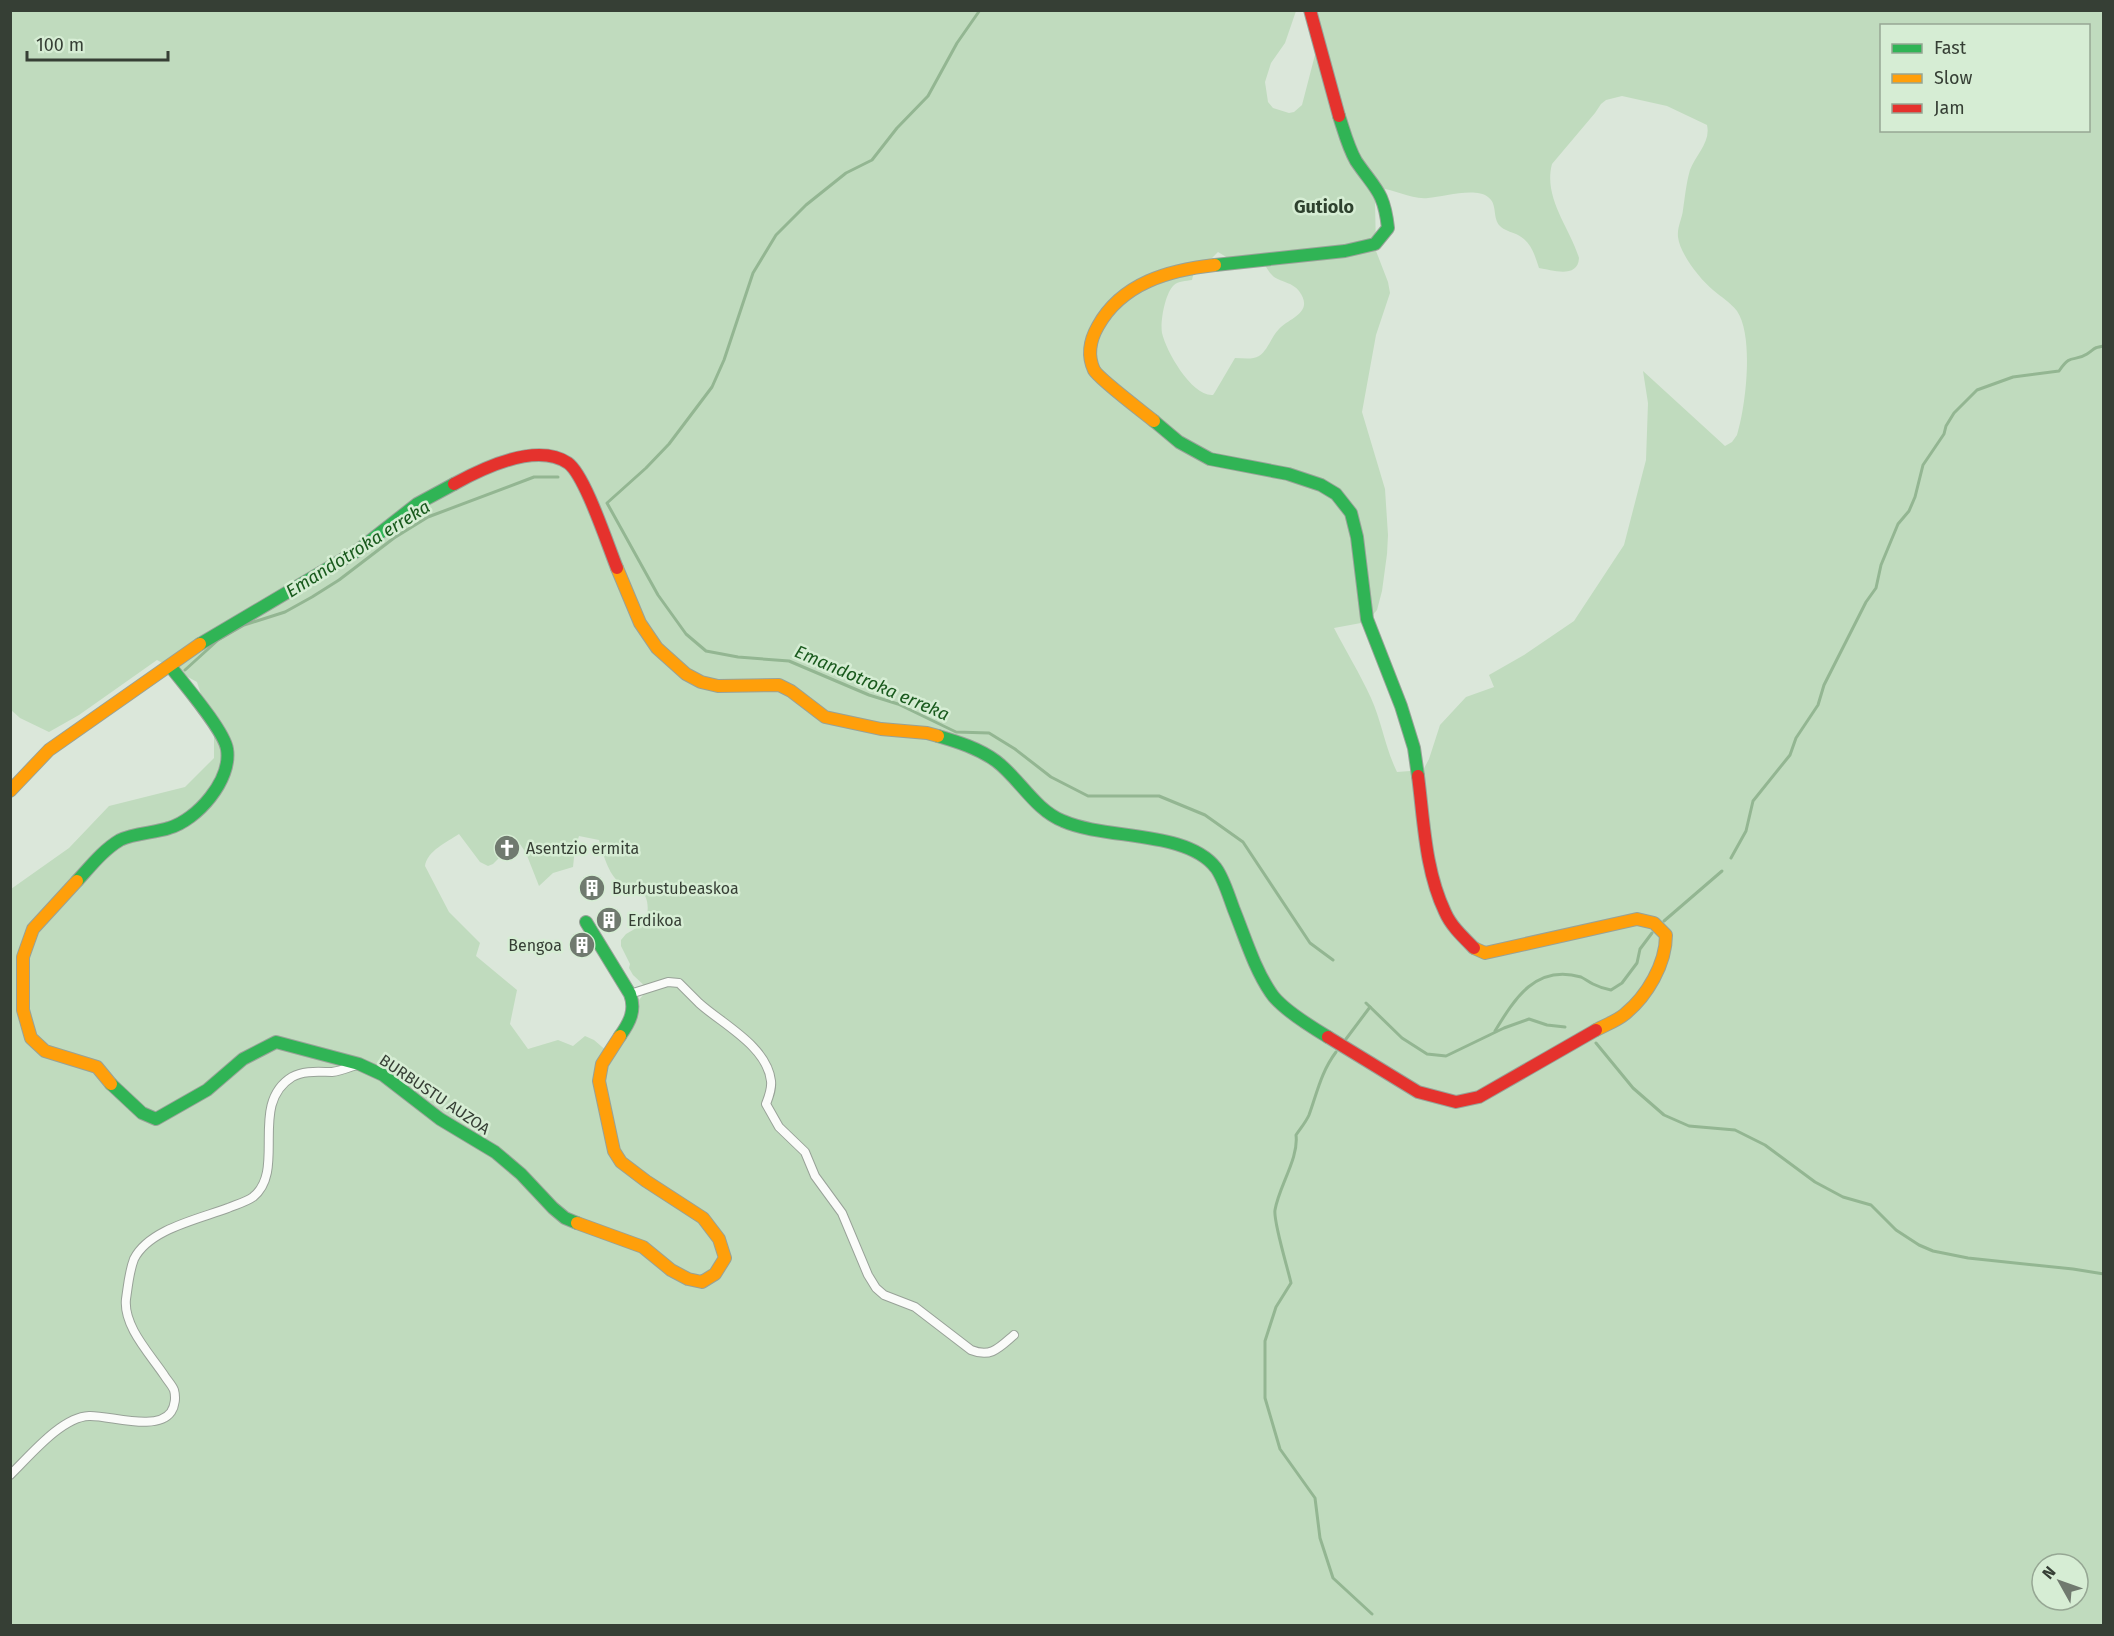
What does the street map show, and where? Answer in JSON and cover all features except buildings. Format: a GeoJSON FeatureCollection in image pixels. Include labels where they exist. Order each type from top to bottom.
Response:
{"type":"FeatureCollection","features":[{"type":"Feature","properties":{"kind":"street"},"geometry":{"type":"LineString","coordinates":[[10,791],[46,752],[208,637],[357,550],[417,504],[474,473],[518,458],[539,455],[553,457],[569,464],[581,480],[640,623],[657,648],[686,674],[701,682],[718,686],[779,686],[791,691],[825,717],[881,729],[927,733],[969,745],[996,761],[1041,806],[1061,821],[1084,828],[1180,845],[1200,853],[1217,869],[1259,972],[1272,995],[1312,1028],[1418,1092],[1455,1102],[1479,1097],[1625,1014],[1651,985],[1666,945],[1666,936],[1654,923],[1637,919],[1485,953],[1474,948],[1455,928],[1445,912],[1430,870],[1414,748],[1401,706],[1367,619],[1357,537],[1351,513],[1336,494],[1321,484],[1288,474],[1210,459],[1179,442],[1095,372],[1089,353],[1094,333],[1103,317],[1115,302],[1133,288],[1184,268],[1345,251],[1375,244],[1388,228],[1386,208],[1379,190],[1355,159],[1345,136],[1310,10]]}},
{"type":"Feature","properties":{"kind":"street","name":"BURBUSTU AUZOA"},"geometry":{"type":"LineString","coordinates":[[170,666],[221,734],[226,749],[226,767],[212,798],[183,822],[171,828],[122,839],[106,850],[33,930],[23,957],[23,1010],[31,1038],[45,1051],[97,1068],[119,1093],[142,1113],[156,1119],[207,1090],[243,1059],[276,1042],[359,1064],[383,1075],[440,1119],[495,1152],[521,1174],[565,1218],[644,1247],[671,1270],[702,1282],[715,1274],[725,1258],[719,1239],[704,1218],[646,1181],[621,1162],[614,1151],[600,1081],[602,1064],[629,1023],[634,1005],[630,994]]}},
{"type":"Feature","properties":{"kind":"street"},"geometry":{"type":"LineString","coordinates":[[586,922],[630,994],[668,982],[679,982],[700,1004],[758,1052],[771,1080],[771,1090],[766,1104],[769,1112],[779,1127],[805,1152],[815,1176],[842,1213],[868,1275],[876,1288],[884,1295],[915,1307],[970,1350],[980,1354],[992,1353],[1014,1335]]}},
{"type":"Feature","properties":{"kind":"street"},"geometry":{"type":"LineString","coordinates":[[10,1475],[49,1437],[71,1421],[86,1416],[107,1417],[122,1421],[157,1421],[170,1415],[175,1406],[174,1391],[131,1325],[126,1305],[129,1277],[135,1258],[152,1240],[169,1229],[252,1198],[263,1184],[267,1168],[272,1103],[281,1088],[293,1076],[315,1071],[334,1072],[359,1064]]}},
{"type":"Feature","properties":{"kind":"green space"},"geometry":{"type":"Polygon","coordinates":[[[10,11],[1296,11],[1285,43],[1271,63],[1265,82],[1268,102],[1273,108],[1289,113],[1302,105],[1316,51],[1313,11],[2103,11],[2103,1625],[11,1625],[11,889],[69,848],[109,806],[185,787],[214,758],[214,735],[197,682],[157,660],[79,715],[49,732],[20,718],[11,710],[10,11]],[[1622,96],[1606,100],[1552,164],[1550,177],[1554,201],[1579,258],[1578,265],[1569,271],[1539,268],[1529,244],[1500,226],[1493,203],[1482,194],[1459,193],[1422,198],[1378,188],[1375,200],[1376,251],[1390,293],[1376,335],[1362,412],[1385,489],[1387,554],[1377,610],[1361,623],[1334,628],[1371,698],[1397,772],[1410,771],[1421,774],[1429,759],[1440,725],[1466,697],[1494,687],[1489,675],[1524,655],[1574,621],[1624,545],[1646,460],[1648,403],[1643,371],[1725,446],[1737,435],[1747,372],[1742,322],[1737,311],[1697,273],[1682,251],[1678,237],[1690,170],[1707,137],[1707,125],[1667,106],[1622,96]],[[1218,252],[1211,259],[1196,263],[1192,280],[1174,285],[1168,294],[1164,308],[1162,333],[1164,341],[1181,372],[1205,394],[1213,395],[1235,358],[1259,356],[1279,329],[1299,314],[1304,305],[1297,288],[1274,277],[1263,262],[1228,258],[1218,252]],[[459,834],[433,851],[425,866],[449,912],[480,943],[476,956],[517,990],[510,1024],[528,1049],[558,1040],[573,1046],[585,1036],[594,1040],[608,1052],[648,989],[633,975],[621,946],[621,940],[626,934],[645,923],[648,909],[645,895],[638,889],[622,884],[616,879],[606,863],[599,840],[579,836],[573,867],[553,873],[539,886],[520,844],[512,845],[493,864],[488,866],[480,862],[459,834]]]}},
{"type":"Feature","properties":{"kind":"waterway","name":"Emandotroka erreka"},"geometry":{"type":"LineString","coordinates":[[980,10],[957,43],[928,96],[897,128],[872,160],[846,173],[806,205],[776,235],[753,273],[724,360],[712,387],[669,444],[607,503],[658,595],[686,634],[706,651],[738,657],[789,661],[869,695],[898,704],[956,732],[989,733],[1015,749],[1051,777],[1088,796],[1159,796],[1205,815],[1243,842],[1310,943],[1333,960]]}},
{"type":"Feature","properties":{"kind":"waterway"},"geometry":{"type":"LineString","coordinates":[[1731,858],[1746,831],[1753,801],[1790,755],[1796,738],[1818,705],[1824,685],[1866,602],[1876,588],[1881,565],[1898,524],[1909,511],[1915,497],[1923,465],[1944,434],[1954,413],[1977,390],[2013,377],[2059,371],[2070,360],[2104,346]]}},
{"type":"Feature","properties":{"kind":"waterway","name":"Emandotroka erreka"},"geometry":{"type":"LineString","coordinates":[[185,670],[218,640],[244,625],[285,612],[312,597],[339,580],[394,538],[428,517],[534,477],[558,477]]}},
{"type":"Feature","properties":{"kind":"waterway"},"geometry":{"type":"LineString","coordinates":[[1664,921],[1722,871]]}},
{"type":"Feature","properties":{"kind":"waterway"},"geometry":{"type":"LineString","coordinates":[[1495,1031],[1519,996],[1539,980],[1551,975],[1565,974],[1581,977],[1611,990],[1622,983],[1637,963],[1640,949],[1652,933]]}},
{"type":"Feature","properties":{"kind":"waterway","name":"Emandotroka erreka"},"geometry":{"type":"LineString","coordinates":[[1366,1003],[1402,1038],[1427,1054],[1446,1056],[1504,1028],[1529,1019],[1547,1025],[1565,1027]]}},
{"type":"Feature","properties":{"kind":"waterway"},"geometry":{"type":"LineString","coordinates":[[1346,1039],[1370,1007]]}},
{"type":"Feature","properties":{"kind":"waterway","name":"Emandotroka erreka"},"geometry":{"type":"LineString","coordinates":[[1596,1043],[1633,1088],[1664,1115],[1689,1126],[1735,1130],[1765,1145],[1815,1182],[1843,1197],[1871,1205],[1896,1230],[1919,1245],[1933,1251],[1968,1258],[2104,1274]]}},
{"type":"Feature","properties":{"kind":"waterway"},"geometry":{"type":"LineString","coordinates":[[1336,1052],[1323,1075],[1308,1118],[1296,1135],[1295,1153],[1275,1210],[1278,1234],[1291,1283],[1276,1307],[1265,1341],[1265,1398],[1280,1449],[1315,1498],[1320,1538],[1333,1578],[1372,1614]]}},
{"type":"Feature","properties":{"kind":"traffic: fast"},"geometry":{"type":"LineString","coordinates":[[1215,265],[1345,251],[1375,244],[1388,228],[1384,206],[1378,191],[1353,156],[1339,116]]}},
{"type":"Feature","properties":{"kind":"traffic: fast"},"geometry":{"type":"LineString","coordinates":[[1154,421],[1179,442],[1210,459],[1288,474],[1321,485],[1336,494],[1351,513],[1357,537],[1367,619],[1401,706],[1414,748],[1418,776]]}},
{"type":"Feature","properties":{"kind":"traffic: fast"},"geometry":{"type":"LineString","coordinates":[[200,644],[357,551],[417,504],[454,484]]}},
{"type":"Feature","properties":{"kind":"traffic: fast"},"geometry":{"type":"LineString","coordinates":[[77,881],[102,854],[120,840],[169,828],[191,817],[210,797],[224,773],[227,749],[219,730],[170,666]]}},
{"type":"Feature","properties":{"kind":"traffic: fast"},"geometry":{"type":"LineString","coordinates":[[938,736],[989,756],[1004,768],[1036,802],[1063,821],[1101,831],[1166,841],[1186,847],[1203,856],[1216,868],[1221,877],[1255,963],[1275,999],[1328,1037]]}},
{"type":"Feature","properties":{"kind":"traffic: fast"},"geometry":{"type":"LineString","coordinates":[[586,922],[632,1000],[631,1016],[620,1036]]}},
{"type":"Feature","properties":{"kind":"traffic: fast"},"geometry":{"type":"LineString","coordinates":[[111,1084],[142,1113],[156,1119],[207,1090],[243,1059],[276,1042],[359,1064],[383,1075],[440,1119],[495,1152],[521,1174],[553,1208],[565,1218],[577,1223]]}},
{"type":"Feature","properties":{"kind":"traffic: slow"},"geometry":{"type":"LineString","coordinates":[[1154,421],[1112,388],[1094,370],[1090,353],[1093,337],[1108,311],[1133,289],[1164,275],[1215,265]]}},
{"type":"Feature","properties":{"kind":"traffic: slow"},"geometry":{"type":"LineString","coordinates":[[617,568],[640,623],[657,648],[686,674],[701,682],[718,686],[779,685],[791,691],[825,717],[881,729],[938,736]]}},
{"type":"Feature","properties":{"kind":"traffic: slow"},"geometry":{"type":"LineString","coordinates":[[10,791],[49,750],[200,644]]}},
{"type":"Feature","properties":{"kind":"traffic: slow"},"geometry":{"type":"LineString","coordinates":[[77,881],[33,929],[23,957],[23,1010],[31,1038],[45,1051],[97,1067],[111,1084]]}},
{"type":"Feature","properties":{"kind":"traffic: slow"},"geometry":{"type":"LineString","coordinates":[[1474,948],[1485,953],[1637,919],[1654,923],[1666,935],[1663,957],[1654,979],[1633,1007],[1615,1021],[1596,1030]]}},
{"type":"Feature","properties":{"kind":"traffic: slow"},"geometry":{"type":"LineString","coordinates":[[577,1223],[643,1247],[671,1270],[688,1279],[702,1282],[715,1274],[725,1258],[719,1239],[703,1218],[646,1181],[621,1162],[614,1151],[599,1081],[602,1064],[620,1036]]}},
{"type":"Feature","properties":{"kind":"traffic: jam"},"geometry":{"type":"LineString","coordinates":[[1310,10],[1339,116]]}},
{"type":"Feature","properties":{"kind":"traffic: jam"},"geometry":{"type":"LineString","coordinates":[[454,484],[495,465],[526,456],[555,457],[568,463],[582,481],[617,568]]}},
{"type":"Feature","properties":{"kind":"traffic: jam"},"geometry":{"type":"LineString","coordinates":[[1418,776],[1426,846],[1438,896],[1451,922],[1474,948]]}},
{"type":"Feature","properties":{"kind":"traffic: jam"},"geometry":{"type":"LineString","coordinates":[[1328,1037],[1418,1092],[1456,1102],[1479,1097],[1596,1030]]}},
{"type":"Feature","properties":{"kind":"place","name":"Asentzio ermita"},"geometry":{"type":"Point","coordinates":[507,848]}},
{"type":"Feature","properties":{"kind":"place","name":"Burbustubeaskoa"},"geometry":{"type":"Point","coordinates":[592,888]}},
{"type":"Feature","properties":{"kind":"place","name":"Erdikoa"},"geometry":{"type":"Point","coordinates":[609,920]}},
{"type":"Feature","properties":{"kind":"place","name":"Bengoa"},"geometry":{"type":"Point","coordinates":[582,945]}},
{"type":"Feature","properties":{"kind":"district","name":"Gutiolo"},"geometry":{"type":"Point","coordinates":[1324,207]}}]}
